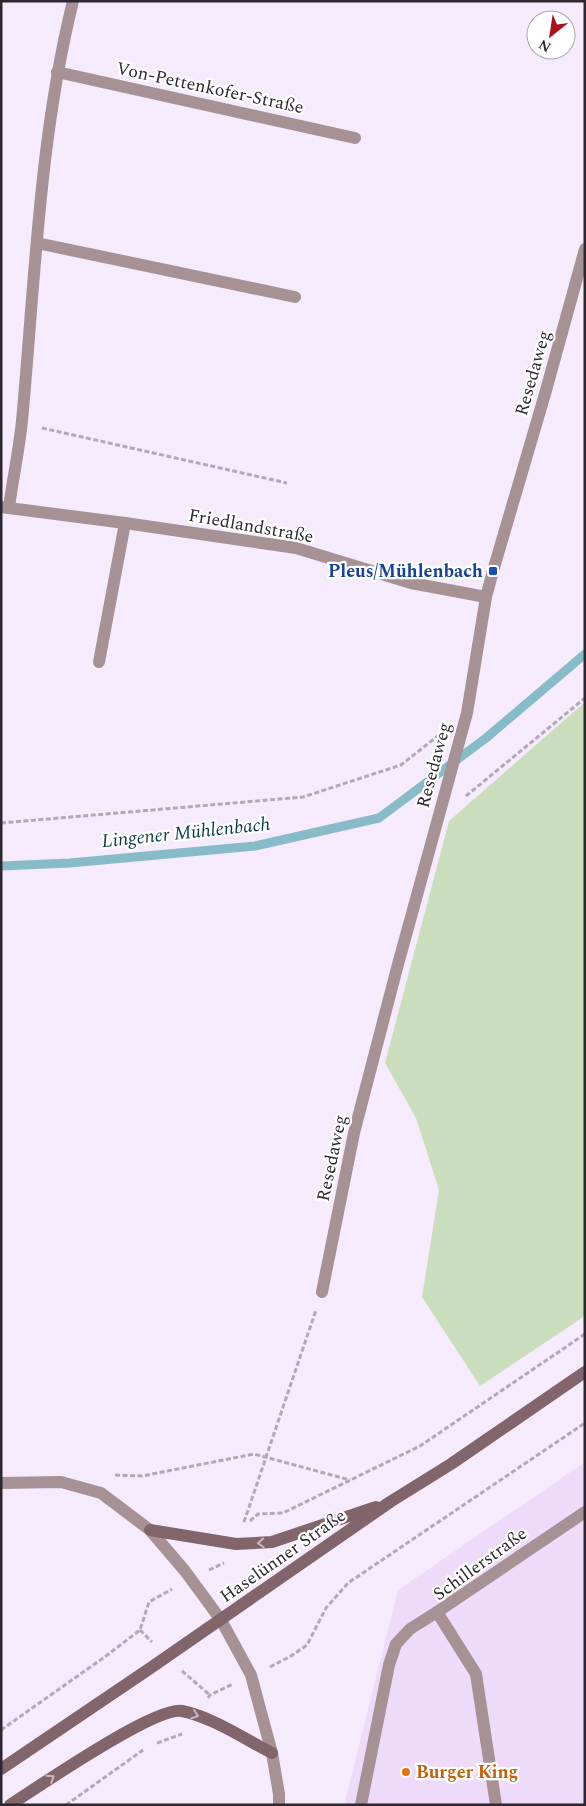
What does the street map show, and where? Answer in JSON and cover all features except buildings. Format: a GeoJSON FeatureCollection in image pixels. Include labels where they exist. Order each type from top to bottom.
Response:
{"type":"FeatureCollection","features":[{"type":"Feature","properties":{"kind":"street"},"geometry":{"type":"LineString","coordinates":[[5,507],[22,423],[36,243],[48,130],[57,72],[73,1]]}},
{"type":"Feature","properties":{"kind":"street","name":"Von-Pettenkofer-Straße"},"geometry":{"type":"LineString","coordinates":[[57,72],[355,138]]}},
{"type":"Feature","properties":{"kind":"street"},"geometry":{"type":"LineString","coordinates":[[36,243],[295,297]]}},
{"type":"Feature","properties":{"kind":"street","name":"Resedaweg"},"geometry":{"type":"LineString","coordinates":[[322,1292],[354,1133],[466,717],[492,571],[545,394],[585,249]]}},
{"type":"Feature","properties":{"kind":"street","name":"Friedlandstraße"},"geometry":{"type":"LineString","coordinates":[[5,507],[296,548],[411,583],[486,597]]}},
{"type":"Feature","properties":{"kind":"street"},"geometry":{"type":"LineString","coordinates":[[99,662],[125,523]]}},
{"type":"Feature","properties":{"kind":"street","name":"Haselünner Straße"},"geometry":{"type":"LineString","coordinates":[[1,1769],[221,1620],[390,1502],[451,1464],[585,1372]]}},
{"type":"Feature","properties":{"kind":"street"},"geometry":{"type":"LineString","coordinates":[[1,1484],[61,1482],[101,1493],[150,1530],[185,1571],[221,1620],[251,1675],[272,1753],[280,1794],[278,1805]]}},
{"type":"Feature","properties":{"kind":"street"},"geometry":{"type":"LineString","coordinates":[[150,1530],[236,1544],[272,1542],[390,1502]]}},
{"type":"Feature","properties":{"kind":"street","name":"Schillerstraße"},"geometry":{"type":"LineString","coordinates":[[496,1805],[476,1674],[437,1612],[585,1512]]}},
{"type":"Feature","properties":{"kind":"street"},"geometry":{"type":"LineString","coordinates":[[360,1805],[389,1665],[396,1644],[410,1629],[437,1612]]}},
{"type":"Feature","properties":{"kind":"street"},"geometry":{"type":"LineString","coordinates":[[10,1805],[96,1749],[160,1715],[180,1711],[198,1716],[272,1753]]}},
{"type":"Feature","properties":{"kind":"path"},"geometry":{"type":"LineString","coordinates":[[22,423],[287,483]]}},
{"type":"Feature","properties":{"kind":"path"},"geometry":{"type":"LineString","coordinates":[[437,821],[585,698]]}},
{"type":"Feature","properties":{"kind":"path"},"geometry":{"type":"LineString","coordinates":[[1,823],[304,797],[401,765],[466,717]]}},
{"type":"Feature","properties":{"kind":"path"},"geometry":{"type":"LineString","coordinates":[[322,1292],[242,1526],[258,1514],[283,1513],[420,1446],[585,1334]]}},
{"type":"Feature","properties":{"kind":"path"},"geometry":{"type":"LineString","coordinates":[[291,1656],[307,1645],[326,1608],[348,1583],[585,1423]]}},
{"type":"Feature","properties":{"kind":"path"},"geometry":{"type":"LineString","coordinates":[[112,1475],[142,1476],[254,1454],[351,1480]]}},
{"type":"Feature","properties":{"kind":"path"},"geometry":{"type":"LineString","coordinates":[[1,1730],[140,1630],[149,1602]]}},
{"type":"Feature","properties":{"kind":"path"},"geometry":{"type":"LineString","coordinates":[[66,1805],[149,1745],[190,1732]]}},
{"type":"Feature","properties":{"kind":"shaded area"},"geometry":{"type":"Polygon","coordinates":[[[585,1462],[585,1805],[344,1805],[398,1590],[585,1462]]]}},
{"type":"Feature","properties":{"kind":"green space"},"geometry":{"type":"Polygon","coordinates":[[[585,702],[585,1316],[480,1386],[422,1297],[439,1190],[416,1118],[385,1063],[449,821],[585,702]]]}},
{"type":"Feature","properties":{"kind":"waterway","name":"Lingener Mühlenbach"},"geometry":{"type":"LineString","coordinates":[[1,866],[70,863],[255,846],[379,818],[486,738],[585,654]]}},
{"type":"Feature","properties":{"kind":"place","name":"Pleus/Mühlenbach"},"geometry":{"type":"Point","coordinates":[493,571]}},
{"type":"Feature","properties":{"kind":"place","name":"Burger King"},"geometry":{"type":"Point","coordinates":[406,1772]}}]}
